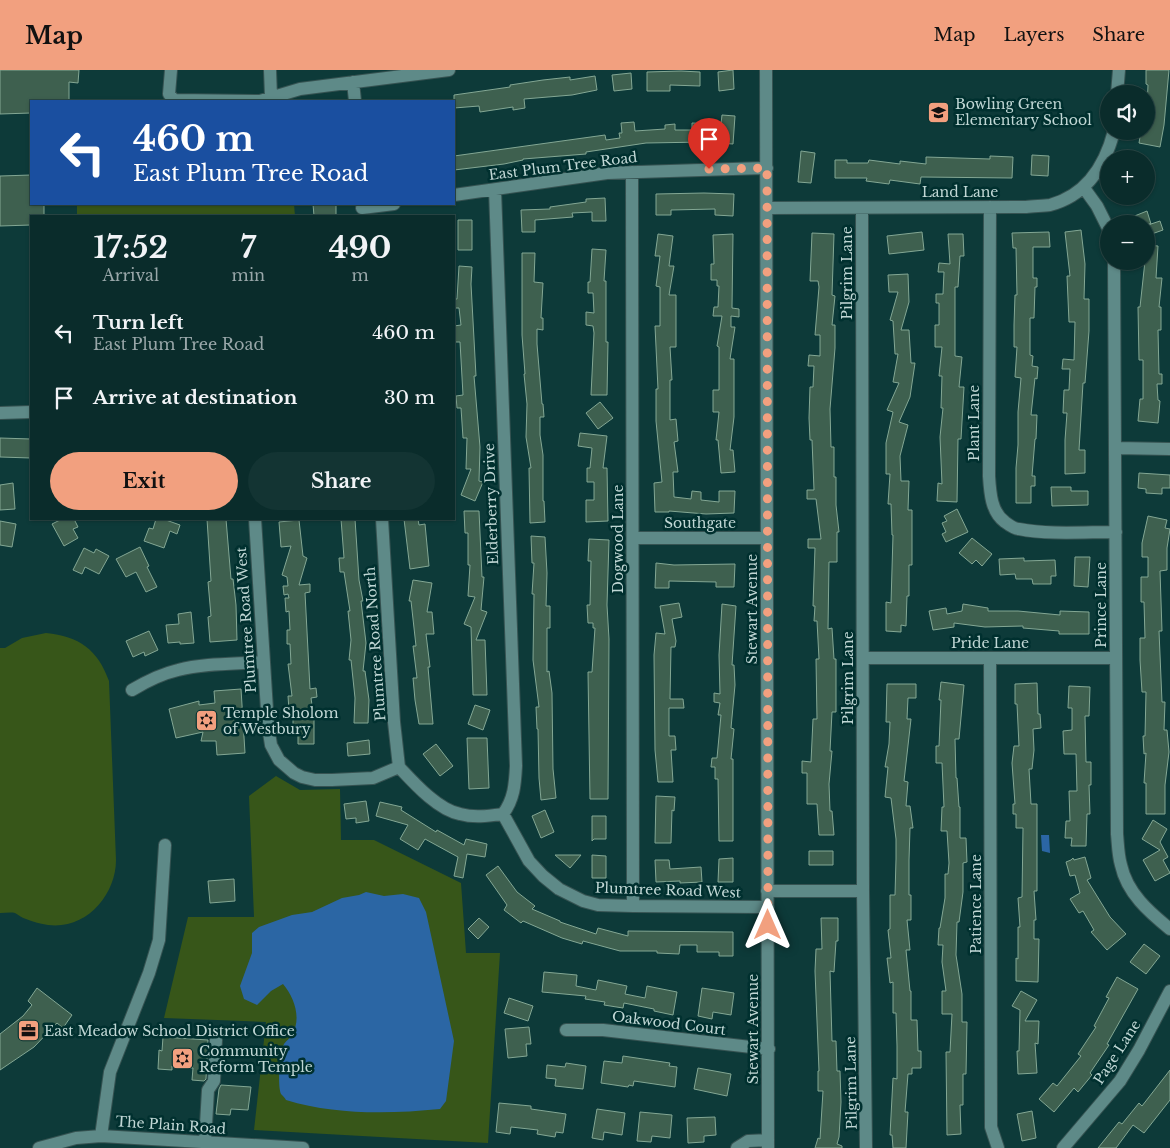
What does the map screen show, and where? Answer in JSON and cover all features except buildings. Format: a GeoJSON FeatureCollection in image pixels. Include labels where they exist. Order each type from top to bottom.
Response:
{"type":"FeatureCollection","features":[{"type":"Feature","properties":{"kind":"street"},"geometry":{"type":"LineString","coordinates":[[171,70],[169,94],[174,100]]}},
{"type":"Feature","properties":{"kind":"street"},"geometry":{"type":"LineString","coordinates":[[270,70],[271,97]]}},
{"type":"Feature","properties":{"kind":"street"},"geometry":{"type":"LineString","coordinates":[[263,100],[300,89],[449,70]]}},
{"type":"Feature","properties":{"kind":"street","name":"Stewart Avenue"},"geometry":{"type":"LineString","coordinates":[[766,70],[768,1144]]}},
{"type":"Feature","properties":{"kind":"street"},"geometry":{"type":"LineString","coordinates":[[1118,85],[1119,70]]}},
{"type":"Feature","properties":{"kind":"street"},"geometry":{"type":"LineString","coordinates":[[353,82],[354,100]]}},
{"type":"Feature","properties":{"kind":"street","name":"Land Lane"},"geometry":{"type":"LineString","coordinates":[[766,208],[1026,207],[1050,205],[1070,197],[1084,188],[1097,172],[1109,152],[1112,140]]}},
{"type":"Feature","properties":{"kind":"street","name":"East Plum Tree Road"},"geometry":{"type":"LineString","coordinates":[[455,195],[607,173],[767,168]]}},
{"type":"Feature","properties":{"kind":"street","name":"Dogwood Lane"},"geometry":{"type":"LineString","coordinates":[[632,172],[633,906]]}},
{"type":"Feature","properties":{"kind":"street"},"geometry":{"type":"LineString","coordinates":[[1084,188],[1102,215]]}},
{"type":"Feature","properties":{"kind":"street","name":"Elderberry Drive"},"geometry":{"type":"LineString","coordinates":[[495,190],[516,766],[514,794],[509,806],[502,814]]}},
{"type":"Feature","properties":{"kind":"street"},"geometry":{"type":"LineString","coordinates":[[362,209],[388,205]]}},
{"type":"Feature","properties":{"kind":"street","name":"Plant Lane"},"geometry":{"type":"LineString","coordinates":[[990,207],[989,476],[990,495],[993,504],[1004,521],[1017,529],[1054,532],[1116,532]]}},
{"type":"Feature","properties":{"kind":"street","name":"Pilgrim Lane"},"geometry":{"type":"LineString","coordinates":[[862,208],[863,891],[866,1148]]}},
{"type":"Feature","properties":{"kind":"street","name":"Prince Lane"},"geometry":{"type":"LineString","coordinates":[[1114,270],[1117,834],[1121,866],[1130,888],[1143,905],[1170,929]]}},
{"type":"Feature","properties":{"kind":"street"},"geometry":{"type":"LineString","coordinates":[[0,412],[30,412]]}},
{"type":"Feature","properties":{"kind":"street"},"geometry":{"type":"LineString","coordinates":[[1116,448],[1170,448]]}},
{"type":"Feature","properties":{"kind":"street","name":"Plumtree Road West"},"geometry":{"type":"LineString","coordinates":[[255,520],[263,662],[271,745],[279,760],[294,773],[315,780],[373,778],[400,767]]}},
{"type":"Feature","properties":{"kind":"street","name":"Plumtree Road North"},"geometry":{"type":"LineString","coordinates":[[382,520],[394,722],[400,767]]}},
{"type":"Feature","properties":{"kind":"street","name":"Southgate"},"geometry":{"type":"LineString","coordinates":[[633,538],[767,538]]}},
{"type":"Feature","properties":{"kind":"street","name":"Pride Lane"},"geometry":{"type":"LineString","coordinates":[[864,658],[1116,658]]}},
{"type":"Feature","properties":{"kind":"street","name":"Patience Lane"},"geometry":{"type":"LineString","coordinates":[[990,658],[991,1127],[998,1148]]}},
{"type":"Feature","properties":{"kind":"street"},"geometry":{"type":"LineString","coordinates":[[132,690],[152,678],[179,670],[204,666],[263,662]]}},
{"type":"Feature","properties":{"kind":"street"},"geometry":{"type":"LineString","coordinates":[[400,767],[416,785],[443,807],[458,814],[479,817],[502,814]]}},
{"type":"Feature","properties":{"kind":"street","name":"Plumtree Road West"},"geometry":{"type":"LineString","coordinates":[[502,814],[529,861],[559,889],[583,901],[598,905],[768,907]]}},
{"type":"Feature","properties":{"kind":"street"},"geometry":{"type":"LineString","coordinates":[[101,1136],[110,1072],[149,973],[158,940],[165,845]]}},
{"type":"Feature","properties":{"kind":"street"},"geometry":{"type":"LineString","coordinates":[[768,891],[863,891]]}},
{"type":"Feature","properties":{"kind":"street","name":"Page Lane"},"geometry":{"type":"LineString","coordinates":[[1062,1148],[1120,1081],[1139,1050],[1170,991]]}},
{"type":"Feature","properties":{"kind":"street","name":"Oakwood Court"},"geometry":{"type":"LineString","coordinates":[[566,1030],[603,1030],[769,1049]]}},
{"type":"Feature","properties":{"kind":"street"},"geometry":{"type":"LineString","coordinates":[[204,1142],[208,1090],[214,1081],[216,1040]]}},
{"type":"Feature","properties":{"kind":"street","name":"The Plain Road"},"geometry":{"type":"LineString","coordinates":[[39,1148],[76,1138],[101,1136],[303,1148]]}},
{"type":"Feature","properties":{"kind":"street"},"geometry":{"type":"LineString","coordinates":[[736,1148],[748,1141],[768,1144]]}},
{"type":"Feature","properties":{"kind":"green space"},"geometry":{"type":"Polygon","coordinates":[[[77,205],[294,205],[295,215],[77,215],[77,205]]]}},
{"type":"Feature","properties":{"kind":"green space"},"geometry":{"type":"Polygon","coordinates":[[[46,633],[68,637],[86,646],[99,661],[109,681],[115,873],[111,886],[96,908],[75,922],[62,925],[37,923],[15,913],[0,913],[0,648],[5,648],[22,638],[46,633]]]}},
{"type":"Feature","properties":{"kind":"green space"},"geometry":{"type":"Polygon","coordinates":[[[276,776],[300,790],[340,789],[341,840],[374,840],[461,883],[466,953],[500,953],[488,1143],[254,1130],[266,1022],[164,1018],[188,917],[254,917],[249,796],[276,776]]]}},
{"type":"Feature","properties":{"kind":"water"},"geometry":{"type":"Polygon","coordinates":[[[1041,835],[1049,835],[1050,853],[1042,851],[1041,835]]]}},
{"type":"Feature","properties":{"kind":"water"},"geometry":{"type":"Polygon","coordinates":[[[366,892],[384,896],[403,894],[419,898],[426,912],[454,1041],[446,1101],[440,1109],[401,1112],[343,1111],[286,1100],[281,1094],[279,1084],[281,1054],[284,1044],[295,1028],[296,1015],[293,1001],[283,984],[271,991],[257,1005],[244,999],[240,986],[252,953],[252,933],[259,927],[292,915],[312,912],[342,898],[366,892]]]}},
{"type":"Feature","properties":{"kind":"place","name":"Bowling Green Elementary School"},"geometry":{"type":"Point","coordinates":[939,112]}},
{"type":"Feature","properties":{"kind":"place","name":"Temple Sholom of Westbury"},"geometry":{"type":"Point","coordinates":[207,721]}},
{"type":"Feature","properties":{"kind":"place","name":"East Meadow School District Office"},"geometry":{"type":"Point","coordinates":[28,1031]}},
{"type":"Feature","properties":{"kind":"place","name":"Community Reform Temple"},"geometry":{"type":"Point","coordinates":[183,1059]}},
{"type":"Feature","properties":{"kind":"route"},"geometry":{"type":"LineString","coordinates":[[709,169],[767,168],[768,925]]}}]}
